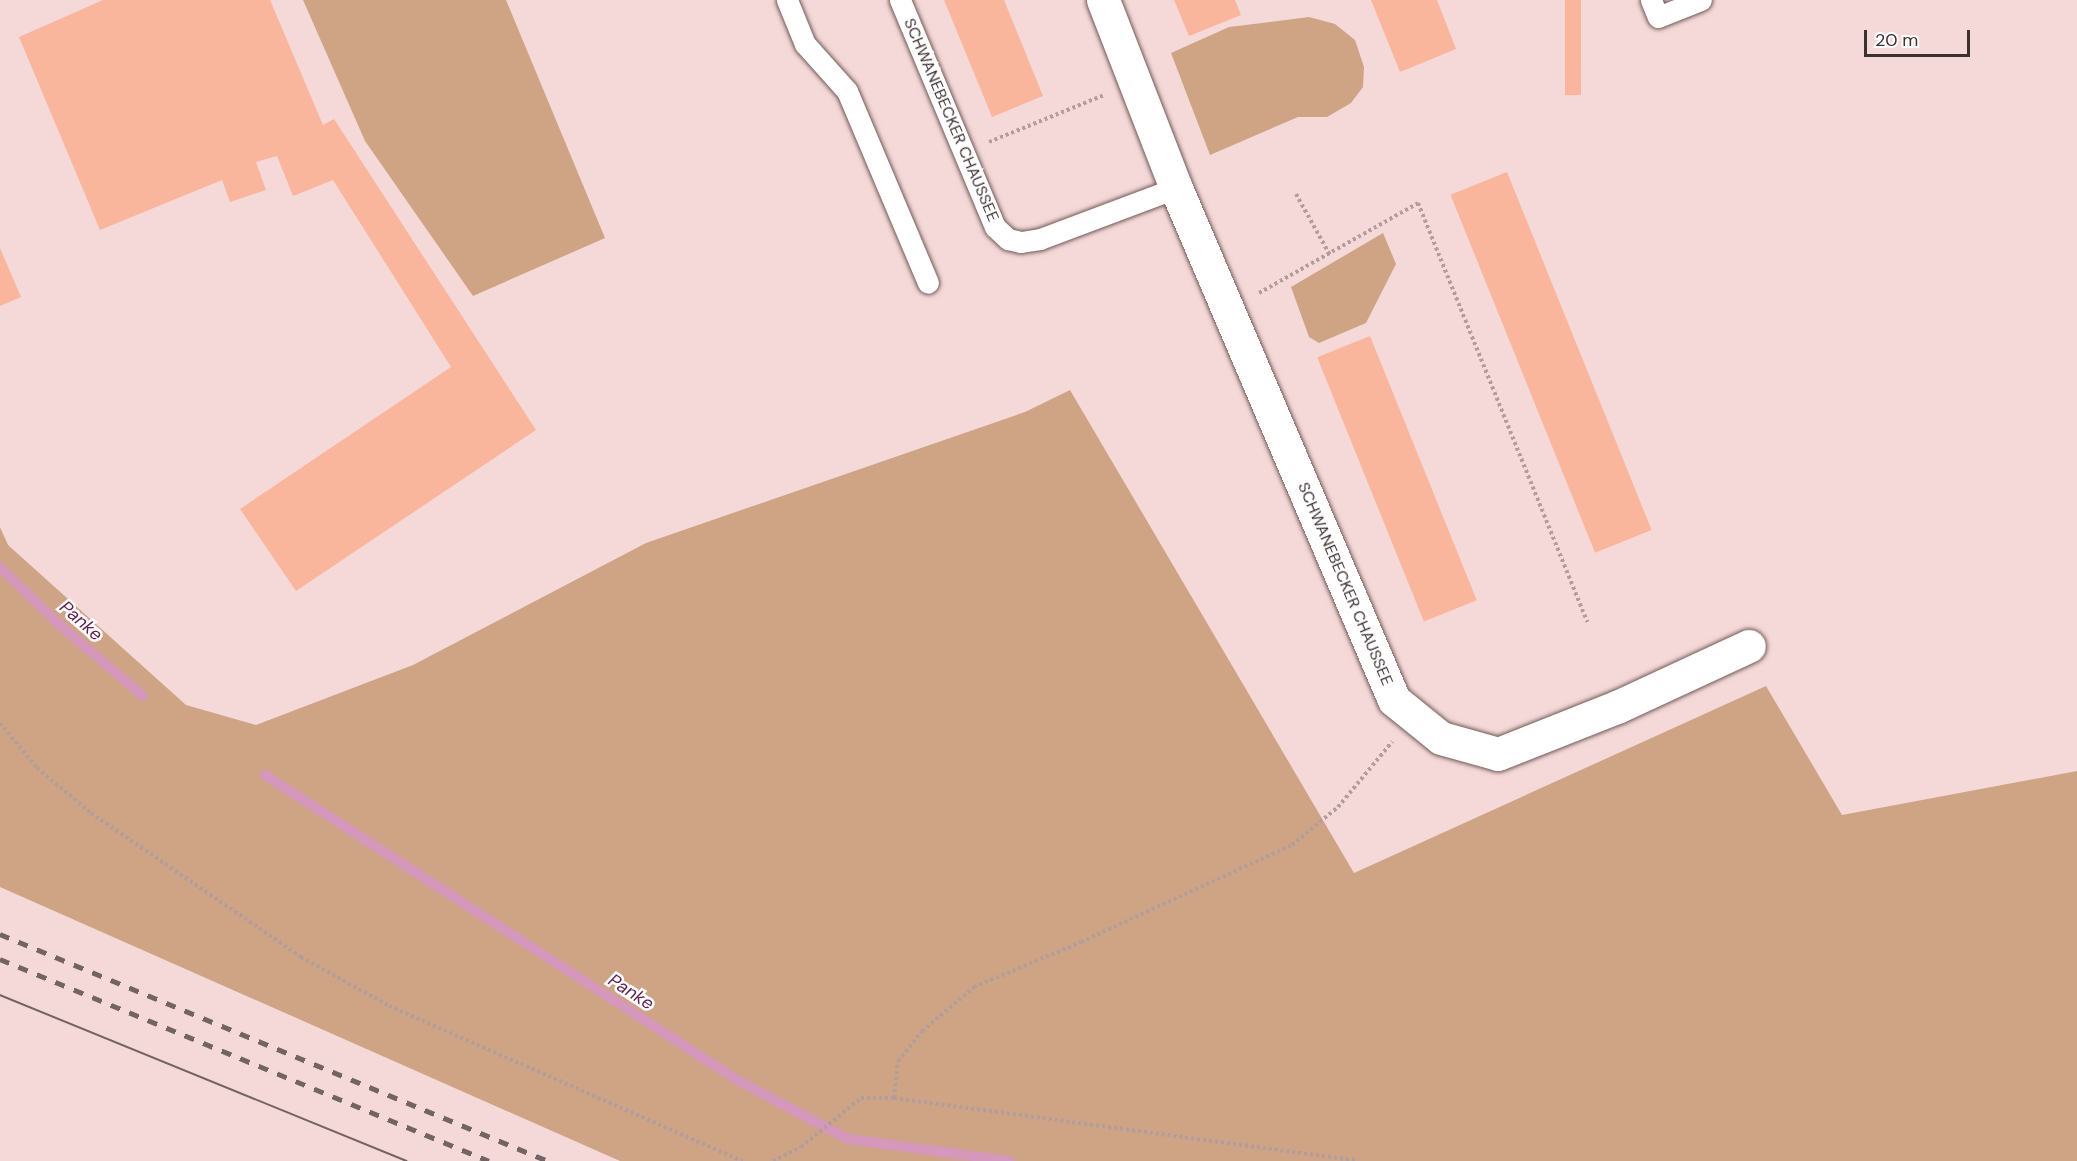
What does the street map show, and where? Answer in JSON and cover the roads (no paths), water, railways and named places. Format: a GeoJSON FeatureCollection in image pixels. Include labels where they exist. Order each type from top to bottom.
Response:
{"type":"FeatureCollection","features":[{"type":"Feature","properties":{"kind":"street","name":"SCHWANEBECKER CHAUSSEE"},"geometry":{"type":"LineString","coordinates":[[1103,0],[1176,188],[1394,699],[1441,738],[1498,754],[1619,706],[1749,646]]}},
{"type":"Feature","properties":{"kind":"lane"},"geometry":{"type":"LineString","coordinates":[[787,0],[805,44],[847,91],[928,283]]}},
{"type":"Feature","properties":{"kind":"lane","name":"SCHWANEBECKER CHAUSSEE"},"geometry":{"type":"LineString","coordinates":[[900,0],[995,227],[1008,239],[1021,242],[1040,239],[1176,188]]}},
{"type":"Feature","properties":{"kind":"lane"},"geometry":{"type":"LineString","coordinates":[[1655,9],[1701,0]]}},
{"type":"Feature","properties":{"kind":"waterway","name":"Panke"},"geometry":{"type":"LineString","coordinates":[[0,567],[62,627],[143,696]]}},
{"type":"Feature","properties":{"kind":"waterway","name":"Panke"},"geometry":{"type":"LineString","coordinates":[[265,775],[739,1081],[848,1139],[1010,1161]]}},
{"type":"Feature","properties":{"kind":"tram line"},"geometry":{"type":"LineString","coordinates":[[0,995],[406,1161]]}},
{"type":"Feature","properties":{"kind":"railway"},"geometry":{"type":"LineString","coordinates":[[0,934],[548,1161]]}},
{"type":"Feature","properties":{"kind":"railway"},"geometry":{"type":"LineString","coordinates":[[0,959],[489,1161]]}}]}
